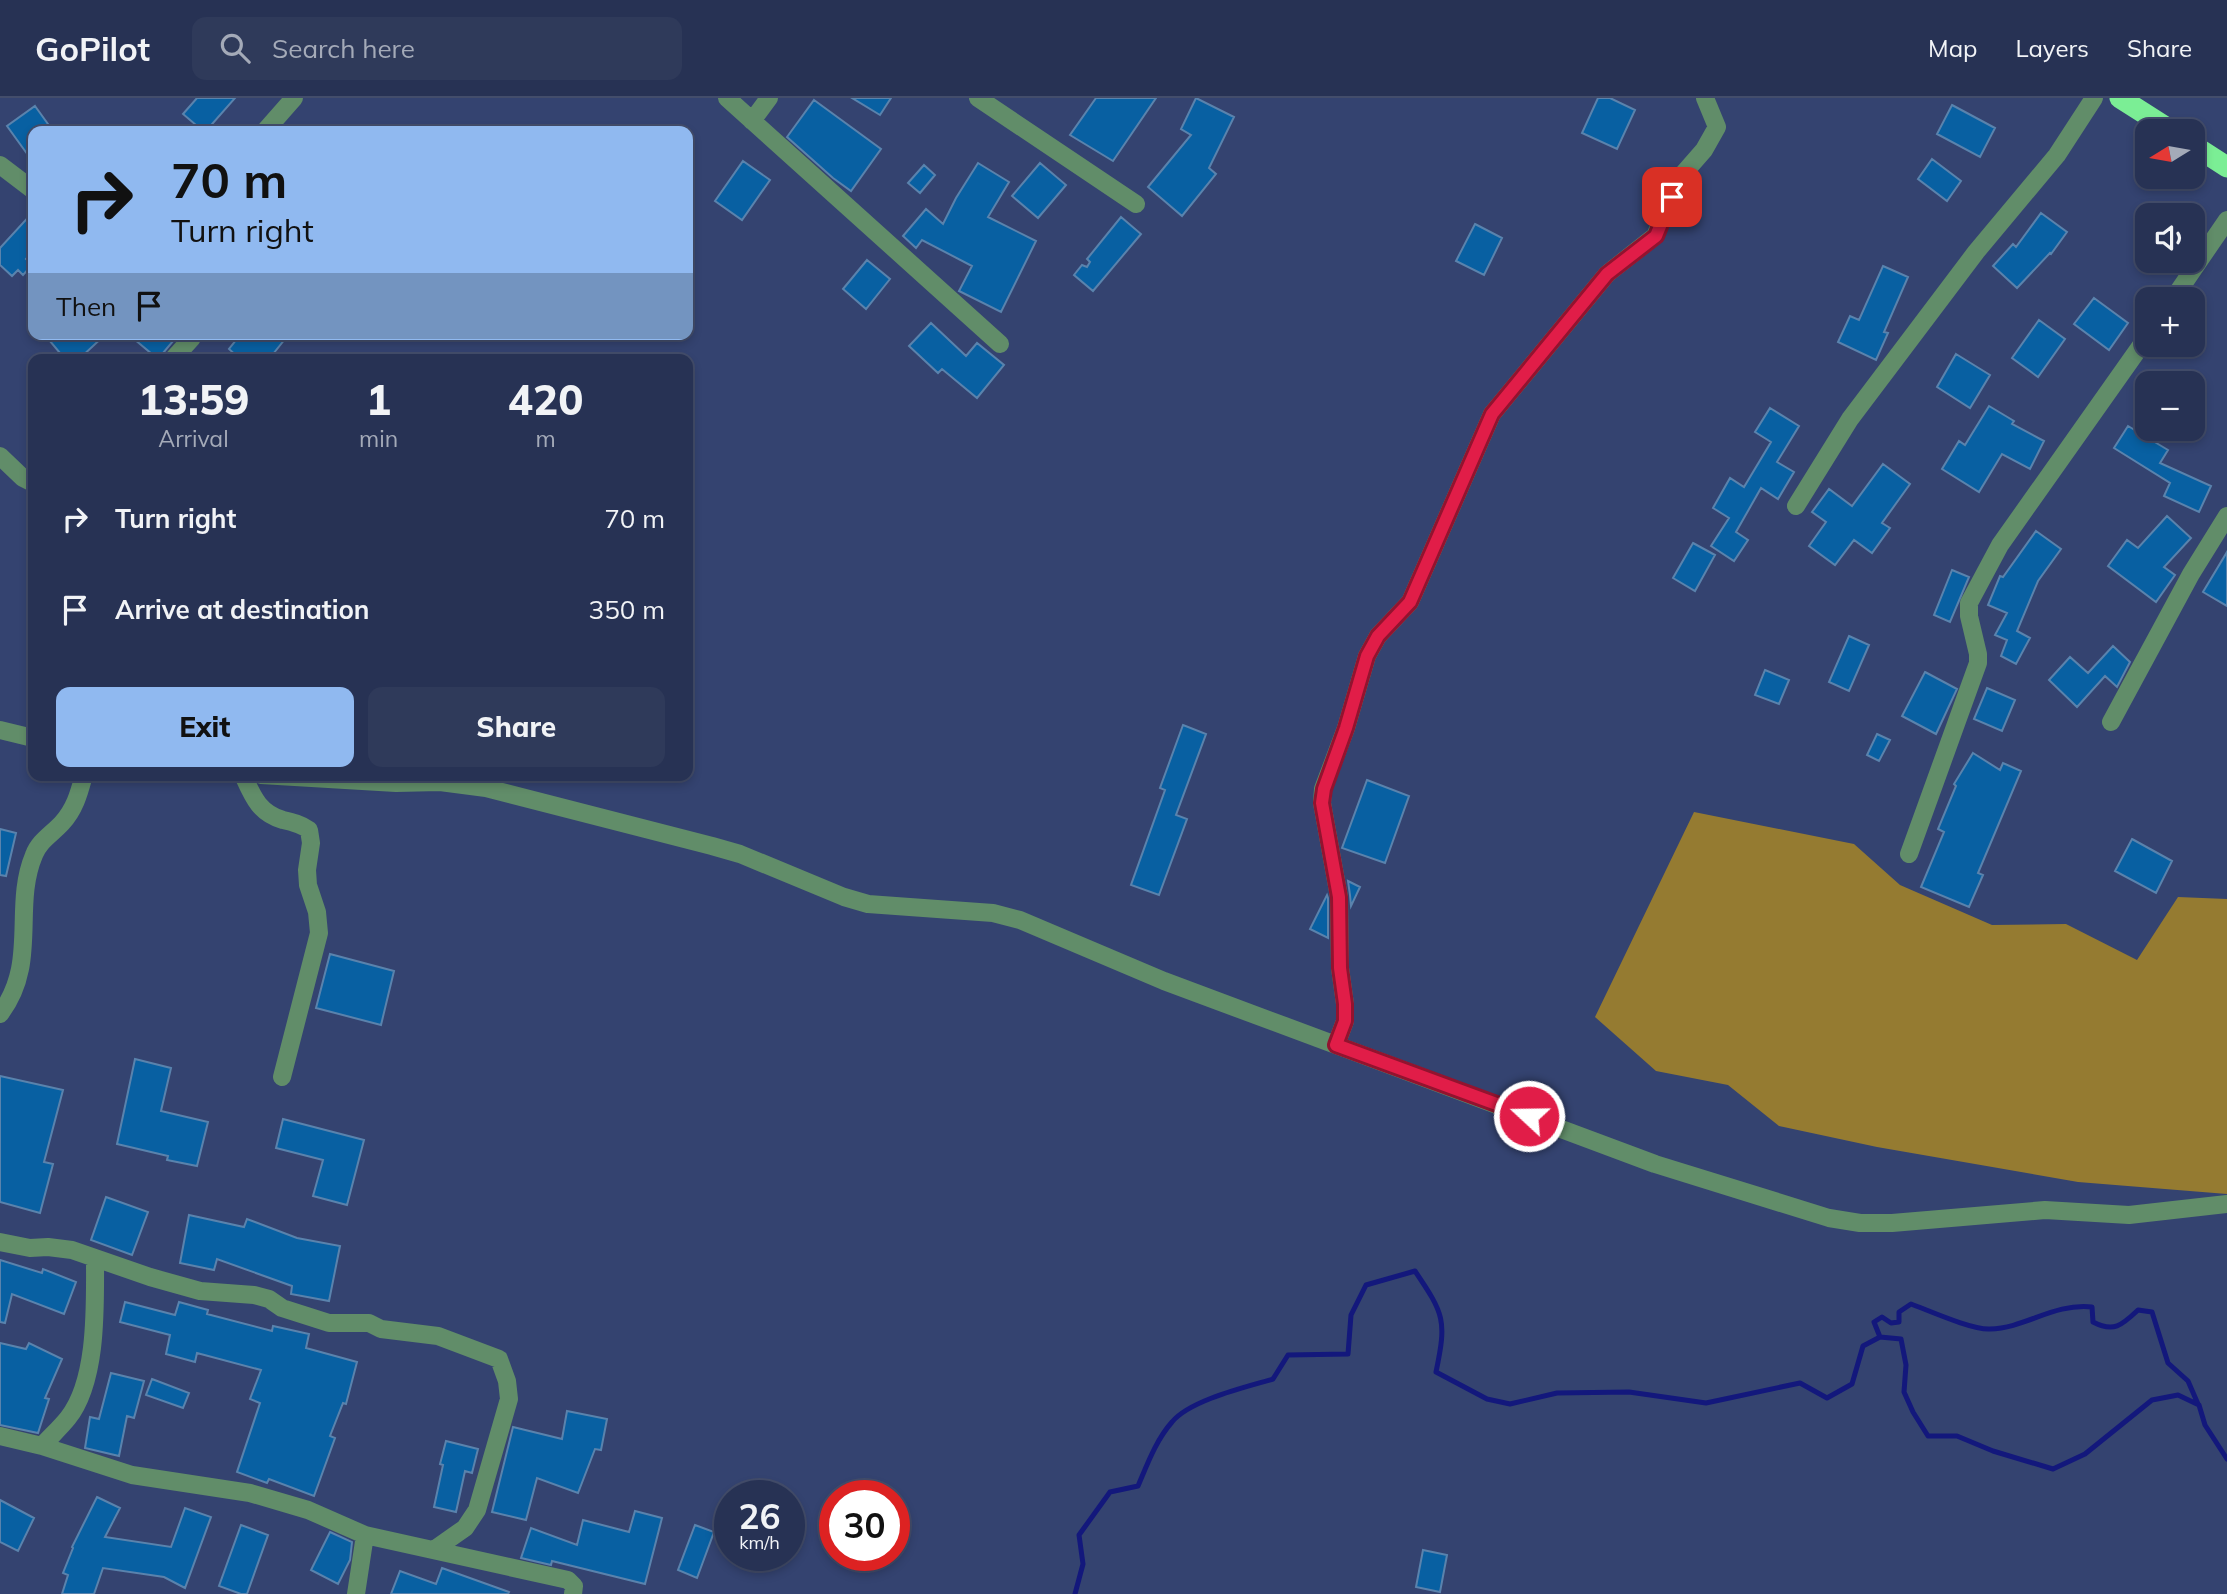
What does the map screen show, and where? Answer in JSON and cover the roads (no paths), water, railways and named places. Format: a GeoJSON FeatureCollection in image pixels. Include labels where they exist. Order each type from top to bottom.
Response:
{"type":"FeatureCollection","features":[{"type":"Feature","properties":{"kind":"highway"},"geometry":{"type":"LineString","coordinates":[[2120,98],[2153,119]]}},
{"type":"Feature","properties":{"kind":"highway"},"geometry":{"type":"LineString","coordinates":[[2205,153],[2227,167]]}},
{"type":"Feature","properties":{"kind":"street"},"geometry":{"type":"LineString","coordinates":[[269,126],[294,98]]}},
{"type":"Feature","properties":{"kind":"street"},"geometry":{"type":"LineString","coordinates":[[727,98],[1000,344]]}},
{"type":"Feature","properties":{"kind":"street"},"geometry":{"type":"LineString","coordinates":[[752,121],[769,98]]}},
{"type":"Feature","properties":{"kind":"street"},"geometry":{"type":"LineString","coordinates":[[978,98],[1136,204]]}},
{"type":"Feature","properties":{"kind":"street"},"geometry":{"type":"LineString","coordinates":[[1336,1045],[1345,1021],[1340,968],[1339,897],[1322,803],[1324,789],[1346,728],[1367,656],[1378,636],[1410,602],[1492,414],[1607,274],[1656,236],[1683,174],[1704,150],[1717,127],[1705,98]]}},
{"type":"Feature","properties":{"kind":"street"},"geometry":{"type":"LineString","coordinates":[[1796,506],[1850,419],[1976,252],[2057,155],[2094,98]]}},
{"type":"Feature","properties":{"kind":"street"},"geometry":{"type":"LineString","coordinates":[[0,164],[28,186]]}},
{"type":"Feature","properties":{"kind":"street"},"geometry":{"type":"LineString","coordinates":[[2181,287],[2227,220]]}},
{"type":"Feature","properties":{"kind":"street"},"geometry":{"type":"LineString","coordinates":[[178,354],[190,340]]}},
{"type":"Feature","properties":{"kind":"street"},"geometry":{"type":"LineString","coordinates":[[1909,854],[1978,663],[1979,653],[1969,617],[1969,603],[2000,545],[2135,354]]}},
{"type":"Feature","properties":{"kind":"street"},"geometry":{"type":"LineString","coordinates":[[0,456],[28,480]]}},
{"type":"Feature","properties":{"kind":"street"},"geometry":{"type":"LineString","coordinates":[[2111,722],[2191,574],[2227,516]]}},
{"type":"Feature","properties":{"kind":"street"},"geometry":{"type":"LineString","coordinates":[[0,730],[28,737]]}},
{"type":"Feature","properties":{"kind":"street"},"geometry":{"type":"LineString","coordinates":[[0,1014],[15,990],[21,966],[26,888],[34,855],[43,841],[62,824],[73,809],[82,781]]}},
{"type":"Feature","properties":{"kind":"street"},"geometry":{"type":"LineString","coordinates":[[246,781],[259,807],[269,816],[302,825],[309,830],[311,843],[308,885],[317,912],[319,933],[282,1077]]}},
{"type":"Feature","properties":{"kind":"street"},"geometry":{"type":"LineString","coordinates":[[362,781],[440,782],[486,788],[677,835],[868,904],[993,913],[1020,920],[1164,981],[1655,1164],[1829,1218],[1860,1223],[1892,1223],[2045,1210],[2129,1215],[2227,1204]]}},
{"type":"Feature","properties":{"kind":"street"},"geometry":{"type":"LineString","coordinates":[[0,1242],[30,1248],[72,1250],[200,1291],[254,1294],[269,1299],[282,1308],[329,1323],[369,1323],[382,1329],[438,1336],[499,1359],[507,1381],[509,1398],[481,1500],[464,1528],[435,1549]]}},
{"type":"Feature","properties":{"kind":"street"},"geometry":{"type":"LineString","coordinates":[[42,1446],[70,1416],[81,1390],[95,1326],[95,1258]]}},
{"type":"Feature","properties":{"kind":"street"},"geometry":{"type":"LineString","coordinates":[[0,1436],[42,1446],[132,1475],[250,1493],[289,1503],[365,1535],[568,1580],[574,1586],[573,1594]]}},
{"type":"Feature","properties":{"kind":"street"},"geometry":{"type":"LineString","coordinates":[[356,1594],[365,1535]]}},
{"type":"Feature","properties":{"kind":"waterway"},"geometry":{"type":"LineString","coordinates":[[1075,1594],[1083,1564],[1079,1535],[1110,1492],[1138,1486],[1166,1429],[1180,1414],[1234,1390],[1273,1379],[1288,1355],[1348,1354],[1351,1315],[1366,1285],[1415,1271],[1432,1298],[1440,1318],[1442,1329],[1436,1372],[1487,1399],[1510,1404],[1557,1393],[1629,1392],[1706,1403],[1800,1383],[1827,1398],[1852,1384],[1863,1346],[1880,1337],[1901,1339],[1906,1365],[1904,1392],[1928,1436],[1957,1436],[1993,1451],[2053,1469],[2085,1454],[2152,1400],[2178,1395],[2199,1405],[2205,1425],[2227,1459]]}},
{"type":"Feature","properties":{"kind":"waterway"},"geometry":{"type":"LineString","coordinates":[[1880,1337],[1874,1322],[1882,1317],[1891,1323],[1899,1322],[1899,1312],[1911,1304],[1962,1323],[1990,1329],[2016,1325],[2052,1312],[2078,1307],[2092,1307],[2093,1322],[2107,1327],[2117,1326],[2138,1310],[2152,1312],[2168,1363],[2188,1381],[2198,1404]]}}]}
